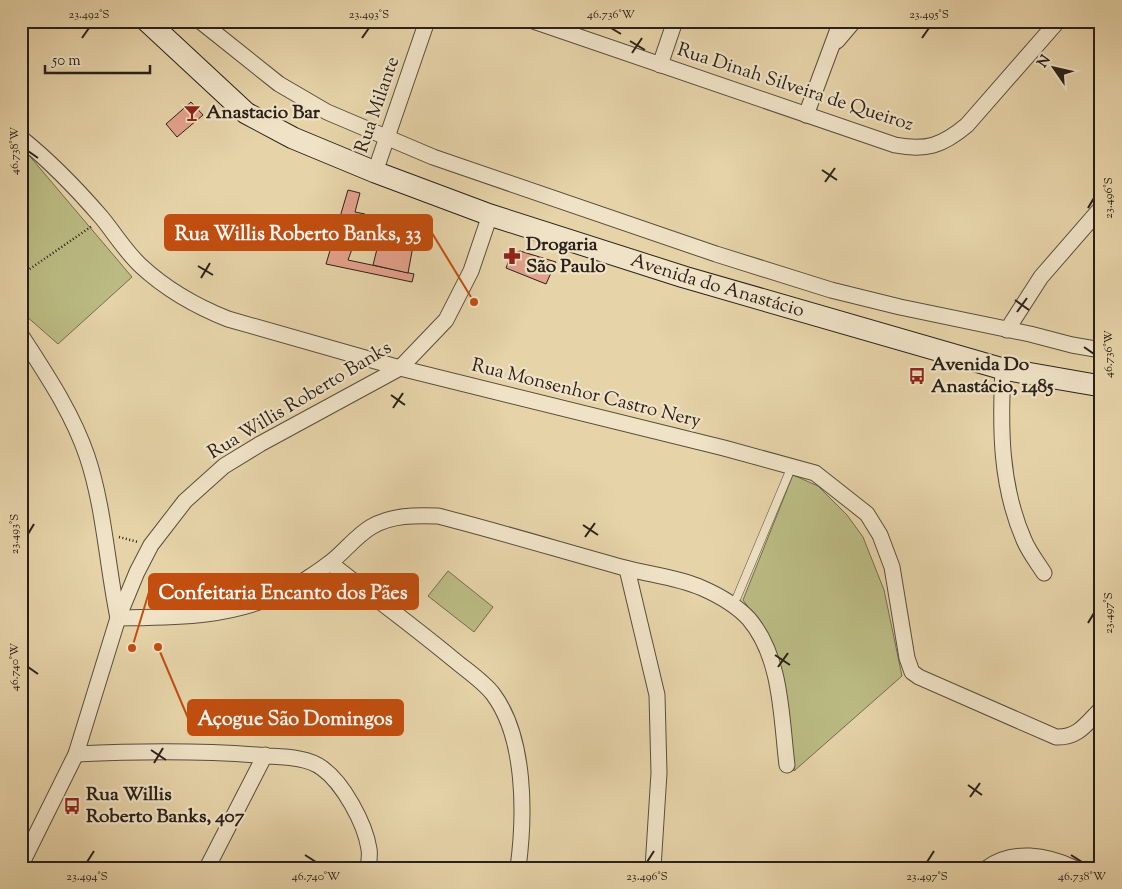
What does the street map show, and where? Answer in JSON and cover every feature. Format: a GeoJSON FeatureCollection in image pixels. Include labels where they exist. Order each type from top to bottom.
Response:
{"type":"FeatureCollection","features":[{"type":"Feature","properties":{"kind":"main road","name":"Avenida do Anastácio"},"geometry":{"type":"LineString","coordinates":[[147,21],[246,112],[293,138],[376,172],[490,215],[684,277],[1004,369],[1101,386]]}},
{"type":"Feature","properties":{"kind":"street","name":"Avenida do Anastácio"},"geometry":{"type":"LineString","coordinates":[[200,21],[279,84],[327,112],[461,166],[716,254],[822,287],[900,307],[1101,350]]}},
{"type":"Feature","properties":{"kind":"street","name":"Rua Milante"},"geometry":{"type":"LineString","coordinates":[[376,172],[428,21]]}},
{"type":"Feature","properties":{"kind":"street","name":"Rua Dinah Silveira de Queiroz"},"geometry":{"type":"LineString","coordinates":[[533,21],[895,145],[918,149],[956,135],[967,125],[1058,21]]}},
{"type":"Feature","properties":{"kind":"street"},"geometry":{"type":"LineString","coordinates":[[660,65],[675,21]]}},
{"type":"Feature","properties":{"kind":"street"},"geometry":{"type":"LineString","coordinates":[[806,114],[841,21]]}},
{"type":"Feature","properties":{"kind":"street"},"geometry":{"type":"LineString","coordinates":[[833,45],[854,21]]}},
{"type":"Feature","properties":{"kind":"street","name":"Rua Monsenhor Castro Nery"},"geometry":{"type":"LineString","coordinates":[[21,138],[50,161],[102,218],[140,265],[176,295],[201,309],[228,319],[400,368],[724,448],[815,473],[867,514],[880,535],[892,567],[907,658],[912,672],[926,681],[1056,737],[1068,738],[1077,733],[1101,710]]}},
{"type":"Feature","properties":{"kind":"street"},"geometry":{"type":"LineString","coordinates":[[1007,330],[1041,277],[1101,208]]}},
{"type":"Feature","properties":{"kind":"street","name":"Rua Willis Roberto Banks"},"geometry":{"type":"LineString","coordinates":[[21,865],[76,754],[118,618],[137,572],[151,546],[185,501],[224,466],[260,444],[400,368],[446,320],[471,271],[490,215]]}},
{"type":"Feature","properties":{"kind":"street"},"geometry":{"type":"LineString","coordinates":[[21,335],[65,404],[83,448],[98,503],[118,618],[177,618],[236,610],[281,593],[330,563],[373,526],[396,518],[416,515],[438,516],[628,569],[675,578],[720,596],[749,620],[768,653],[780,702],[787,765]]}},
{"type":"Feature","properties":{"kind":"street"},"geometry":{"type":"LineString","coordinates":[[1004,369],[1000,425],[1005,479],[1024,542],[1044,573]]}},
{"type":"Feature","properties":{"kind":"street"},"geometry":{"type":"LineString","coordinates":[[330,563],[440,648],[493,694],[506,716],[519,764],[522,823],[518,868]]}},
{"type":"Feature","properties":{"kind":"street"},"geometry":{"type":"LineString","coordinates":[[628,569],[657,695],[659,773],[653,868]]}},
{"type":"Feature","properties":{"kind":"street"},"geometry":{"type":"LineString","coordinates":[[76,754],[150,750],[223,751],[294,758],[322,767],[343,789],[357,814],[370,849],[368,868]]}},
{"type":"Feature","properties":{"kind":"street"},"geometry":{"type":"LineString","coordinates":[[208,868],[265,755]]}},
{"type":"Feature","properties":{"kind":"street"},"geometry":{"type":"LineString","coordinates":[[986,868],[993,863],[1018,856],[1043,856],[1074,868]]}},
{"type":"Feature","properties":{"kind":"lane"},"geometry":{"type":"LineString","coordinates":[[737,597],[789,473]]}},
{"type":"Feature","properties":{"kind":"path"},"geometry":{"type":"LineString","coordinates":[[21,276],[102,218]]}},
{"type":"Feature","properties":{"kind":"path"},"geometry":{"type":"LineString","coordinates":[[103,533],[151,546]]}},
{"type":"Feature","properties":{"kind":"green space"},"geometry":{"type":"Polygon","coordinates":[[[21,151],[27,153],[132,277],[58,344],[25,315],[21,298],[21,151]]]}},
{"type":"Feature","properties":{"kind":"green space"},"geometry":{"type":"Polygon","coordinates":[[[793,475],[818,486],[847,515],[863,537],[884,590],[902,676],[794,771],[793,757],[758,620],[743,600],[793,475]]]}},
{"type":"Feature","properties":{"kind":"green space"},"geometry":{"type":"Polygon","coordinates":[[[448,571],[493,607],[474,632],[428,596],[448,571]]]}},
{"type":"Feature","properties":{"kind":"building"},"geometry":{"type":"Polygon","coordinates":[[[191,102],[203,115],[177,137],[166,124],[191,102]]]}},
{"type":"Feature","properties":{"kind":"building"},"geometry":{"type":"Polygon","coordinates":[[[348,190],[360,193],[355,212],[365,214],[348,260],[414,274],[412,282],[326,264],[348,190]]]}},
{"type":"Feature","properties":{"kind":"building"},"geometry":{"type":"Polygon","coordinates":[[[383,225],[416,230],[408,273],[373,265],[383,225]]]}},
{"type":"Feature","properties":{"kind":"building"},"geometry":{"type":"Polygon","coordinates":[[[520,251],[556,262],[546,284],[506,268],[511,255],[520,251]]]}},
{"type":"Feature","properties":{"kind":"place","name":"Anastacio Bar"},"geometry":{"type":"Point","coordinates":[192,113]}},
{"type":"Feature","properties":{"kind":"place","name":"Drogaria São Paulo"},"geometry":{"type":"Point","coordinates":[512,256]}},
{"type":"Feature","properties":{"kind":"place","name":"Rua Willis Roberto Banks, 33"},"geometry":{"type":"Point","coordinates":[474,302]}},
{"type":"Feature","properties":{"kind":"place","name":"Avenida Do Anastácio, 1485"},"geometry":{"type":"Point","coordinates":[917,376]}},
{"type":"Feature","properties":{"kind":"place","name":"Açogue São Domingos"},"geometry":{"type":"Point","coordinates":[158,647]}},
{"type":"Feature","properties":{"kind":"place","name":"Confeitaria Encanto dos Pães"},"geometry":{"type":"Point","coordinates":[132,648]}},
{"type":"Feature","properties":{"kind":"place","name":"Rua Willis Roberto Banks, 407"},"geometry":{"type":"Point","coordinates":[72,806]}}]}
